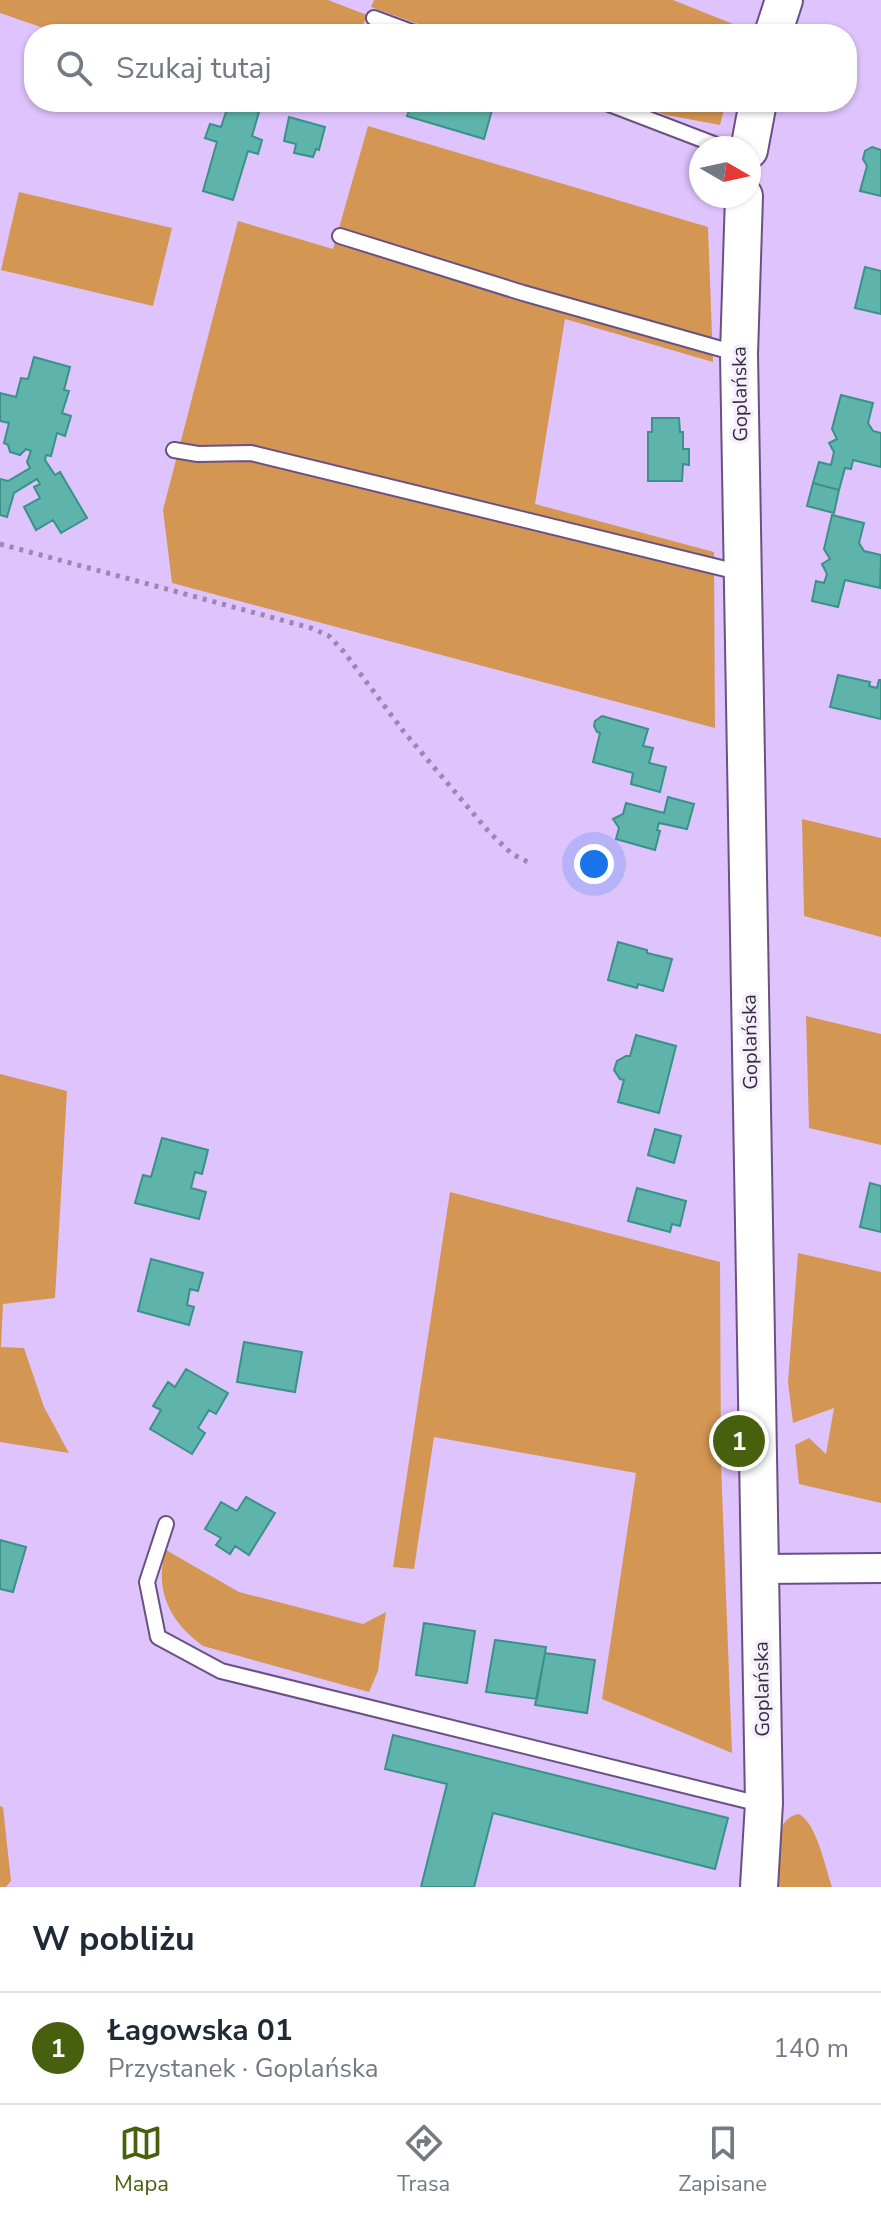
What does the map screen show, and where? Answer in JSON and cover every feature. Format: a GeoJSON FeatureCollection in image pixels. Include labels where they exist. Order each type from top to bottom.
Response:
{"type":"FeatureCollection","features":[{"type":"Feature","properties":{"kind":"street"},"geometry":{"type":"LineString","coordinates":[[776,24],[784,0]]}},
{"type":"Feature","properties":{"kind":"street"},"geometry":{"type":"LineString","coordinates":[[752,136],[756,112]]}},
{"type":"Feature","properties":{"kind":"street","name":"Goplańska"},"geometry":{"type":"LineString","coordinates":[[744,208],[739,354],[764,1803],[759,1887]]}},
{"type":"Feature","properties":{"kind":"street"},"geometry":{"type":"LineString","coordinates":[[760,1569],[881,1568]]}},
{"type":"Feature","properties":{"kind":"lane"},"geometry":{"type":"LineString","coordinates":[[374,18],[390,24]]}},
{"type":"Feature","properties":{"kind":"lane"},"geometry":{"type":"LineString","coordinates":[[630,112],[693,136]]}},
{"type":"Feature","properties":{"kind":"lane"},"geometry":{"type":"LineString","coordinates":[[340,236],[523,293],[739,354]]}},
{"type":"Feature","properties":{"kind":"lane"},"geometry":{"type":"LineString","coordinates":[[174,450],[198,454],[251,453],[743,573]]}},
{"type":"Feature","properties":{"kind":"lane"},"geometry":{"type":"LineString","coordinates":[[166,1524],[147,1582],[158,1637],[221,1671],[764,1803]]}},
{"type":"Feature","properties":{"kind":"path"},"geometry":{"type":"LineString","coordinates":[[0,544],[311,628],[329,636],[404,732],[489,832],[512,854],[528,862]]}},
{"type":"Feature","properties":{"kind":"shaded area"},"geometry":{"type":"Polygon","coordinates":[[[0,0],[328,0],[367,15],[363,24],[32,24],[0,13],[0,0]]]}},
{"type":"Feature","properties":{"kind":"shaded area"},"geometry":{"type":"Polygon","coordinates":[[[374,0],[673,0],[733,24],[418,24],[371,7],[374,0]]]}},
{"type":"Feature","properties":{"kind":"shaded area"},"geometry":{"type":"Polygon","coordinates":[[[658,112],[723,112],[720,125],[658,112]]]}},
{"type":"Feature","properties":{"kind":"shaded area"},"geometry":{"type":"Polygon","coordinates":[[[368,126],[708,227],[713,362],[565,319],[535,504],[714,552],[715,728],[172,583],[163,510],[238,221],[333,249],[368,126]]]}},
{"type":"Feature","properties":{"kind":"shaded area"},"geometry":{"type":"Polygon","coordinates":[[[19,192],[172,228],[153,306],[1,270],[19,192]]]}},
{"type":"Feature","properties":{"kind":"shaded area"},"geometry":{"type":"Polygon","coordinates":[[[802,819],[881,838],[881,937],[804,916],[802,819]]]}},
{"type":"Feature","properties":{"kind":"shaded area"},"geometry":{"type":"Polygon","coordinates":[[[806,1016],[881,1034],[881,1145],[809,1128],[806,1016]]]}},
{"type":"Feature","properties":{"kind":"shaded area"},"geometry":{"type":"Polygon","coordinates":[[[0,1074],[67,1091],[55,1298],[3,1304],[1,1347],[24,1348],[44,1407],[69,1453],[0,1442],[0,1074]]]}},
{"type":"Feature","properties":{"kind":"shaded area"},"geometry":{"type":"Polygon","coordinates":[[[450,1192],[720,1262],[721,1463],[732,1753],[602,1699],[636,1473],[434,1437],[414,1569],[393,1567],[450,1192]]]}},
{"type":"Feature","properties":{"kind":"shaded area"},"geometry":{"type":"Polygon","coordinates":[[[798,1253],[881,1272],[881,1503],[799,1484],[795,1445],[809,1438],[826,1454],[834,1408],[793,1423],[788,1382],[798,1253]]]}},
{"type":"Feature","properties":{"kind":"shaded area"},"geometry":{"type":"Polygon","coordinates":[[[166,1550],[239,1592],[363,1624],[386,1612],[378,1671],[369,1692],[203,1646],[182,1627],[168,1604],[162,1579],[166,1550]]]}},
{"type":"Feature","properties":{"kind":"shaded area"},"geometry":{"type":"Polygon","coordinates":[[[0,1806],[3,1807],[11,1881],[6,1887],[0,1887],[0,1806]]]}},
{"type":"Feature","properties":{"kind":"shaded area"},"geometry":{"type":"Polygon","coordinates":[[[799,1814],[816,1836],[832,1887],[777,1887],[780,1833],[790,1817],[799,1814]]]}},
{"type":"Feature","properties":{"kind":"building"},"geometry":{"type":"Polygon","coordinates":[[[226,112],[259,112],[252,136],[262,140],[258,154],[248,151],[233,200],[203,191],[217,142],[205,138],[210,124],[221,127],[226,112]]]}},
{"type":"Feature","properties":{"kind":"building"},"geometry":{"type":"Polygon","coordinates":[[[408,112],[491,112],[484,139],[407,116],[408,112]]]}},
{"type":"Feature","properties":{"kind":"building"},"geometry":{"type":"Polygon","coordinates":[[[289,117],[325,127],[319,150],[316,149],[313,157],[294,153],[296,144],[284,141],[289,117]]]}},
{"type":"Feature","properties":{"kind":"building"},"geometry":{"type":"Polygon","coordinates":[[[872,147],[881,150],[881,196],[860,191],[867,166],[863,159],[865,151],[872,147]]]}},
{"type":"Feature","properties":{"kind":"building"},"geometry":{"type":"Polygon","coordinates":[[[865,267],[881,271],[881,314],[855,308],[865,267]]]}},
{"type":"Feature","properties":{"kind":"building"},"geometry":{"type":"Polygon","coordinates":[[[34,357],[70,367],[64,390],[69,391],[62,413],[71,416],[65,436],[57,433],[51,456],[46,455],[45,460],[55,475],[60,472],[87,518],[61,533],[53,520],[36,530],[24,507],[40,498],[34,487],[40,484],[37,479],[14,493],[7,517],[0,515],[0,479],[8,481],[30,468],[27,462],[31,451],[26,449],[20,455],[10,452],[4,443],[9,423],[0,421],[0,393],[16,397],[21,378],[28,379],[34,357]]]}},
{"type":"Feature","properties":{"kind":"building"},"geometry":{"type":"Polygon","coordinates":[[[841,395],[873,403],[868,423],[873,431],[881,433],[881,467],[853,460],[851,469],[845,468],[839,490],[813,483],[819,462],[831,465],[834,452],[829,443],[837,439],[832,429],[841,395]]]}},
{"type":"Feature","properties":{"kind":"building"},"geometry":{"type":"Polygon","coordinates":[[[652,418],[679,418],[683,449],[689,449],[689,465],[683,464],[682,481],[648,481],[648,432],[652,432],[652,418]]]}},
{"type":"Feature","properties":{"kind":"building"},"geometry":{"type":"Polygon","coordinates":[[[813,483],[839,490],[834,513],[807,506],[813,483]]]}},
{"type":"Feature","properties":{"kind":"building"},"geometry":{"type":"Polygon","coordinates":[[[832,515],[864,523],[859,543],[864,551],[881,555],[880,588],[845,580],[838,607],[812,601],[816,581],[824,583],[827,574],[822,564],[830,559],[824,549],[832,515]]]}},
{"type":"Feature","properties":{"kind":"building"},"geometry":{"type":"Polygon","coordinates":[[[838,675],[870,682],[869,686],[877,688],[881,680],[881,719],[830,707],[838,675]]]}},
{"type":"Feature","properties":{"kind":"building"},"geometry":{"type":"Polygon","coordinates":[[[602,716],[648,729],[643,746],[653,748],[649,763],[666,767],[660,792],[631,784],[633,773],[593,762],[600,733],[594,726],[602,716]]]}},
{"type":"Feature","properties":{"kind":"building"},"geometry":{"type":"Polygon","coordinates":[[[668,797],[694,804],[687,829],[659,823],[655,850],[616,839],[619,828],[613,819],[623,814],[626,803],[664,813],[668,797]]]}},
{"type":"Feature","properties":{"kind":"building"},"geometry":{"type":"Polygon","coordinates":[[[618,942],[672,959],[663,991],[608,980],[618,942]]]}},
{"type":"Feature","properties":{"kind":"building"},"geometry":{"type":"Polygon","coordinates":[[[636,1035],[676,1046],[659,1113],[618,1102],[624,1080],[614,1070],[617,1061],[630,1056],[636,1035]]]}},
{"type":"Feature","properties":{"kind":"building"},"geometry":{"type":"Polygon","coordinates":[[[655,1129],[681,1136],[674,1163],[648,1155],[655,1129]]]}},
{"type":"Feature","properties":{"kind":"building"},"geometry":{"type":"Polygon","coordinates":[[[162,1138],[208,1150],[202,1174],[195,1172],[191,1188],[206,1192],[199,1219],[135,1203],[143,1175],[151,1177],[162,1138]]]}},
{"type":"Feature","properties":{"kind":"building"},"geometry":{"type":"Polygon","coordinates":[[[870,1183],[881,1186],[881,1232],[860,1227],[870,1183]]]}},
{"type":"Feature","properties":{"kind":"building"},"geometry":{"type":"Polygon","coordinates":[[[637,1188],[686,1201],[680,1226],[672,1224],[670,1232],[628,1221],[637,1188]]]}},
{"type":"Feature","properties":{"kind":"building"},"geometry":{"type":"Polygon","coordinates":[[[151,1259],[203,1273],[198,1291],[190,1289],[187,1305],[194,1307],[189,1325],[138,1311],[151,1259]]]}},
{"type":"Feature","properties":{"kind":"building"},"geometry":{"type":"Polygon","coordinates":[[[244,1342],[302,1352],[295,1392],[237,1382],[244,1342]]]}},
{"type":"Feature","properties":{"kind":"building"},"geometry":{"type":"Polygon","coordinates":[[[186,1369],[228,1393],[216,1414],[209,1410],[198,1428],[205,1433],[192,1454],[150,1429],[161,1410],[153,1406],[168,1382],[175,1387],[186,1369]]]}},
{"type":"Feature","properties":{"kind":"building"},"geometry":{"type":"Polygon","coordinates":[[[246,1497],[275,1513],[249,1555],[235,1546],[230,1554],[216,1545],[221,1538],[205,1529],[221,1502],[237,1511],[246,1497]]]}},
{"type":"Feature","properties":{"kind":"building"},"geometry":{"type":"Polygon","coordinates":[[[0,1540],[26,1547],[13,1592],[0,1589],[0,1540]]]}},
{"type":"Feature","properties":{"kind":"building"},"geometry":{"type":"Polygon","coordinates":[[[424,1623],[475,1631],[467,1683],[416,1675],[424,1623]]]}},
{"type":"Feature","properties":{"kind":"building"},"geometry":{"type":"Polygon","coordinates":[[[495,1640],[546,1647],[537,1699],[486,1692],[495,1640]]]}},
{"type":"Feature","properties":{"kind":"building"},"geometry":{"type":"Polygon","coordinates":[[[545,1653],[595,1660],[587,1713],[535,1705],[545,1653]]]}},
{"type":"Feature","properties":{"kind":"building"},"geometry":{"type":"Polygon","coordinates":[[[393,1735],[728,1818],[715,1869],[493,1813],[474,1887],[421,1887],[447,1784],[385,1769],[393,1735]]]}},
{"type":"Feature","properties":{"kind":"place","name":"Łagowska 01"},"geometry":{"type":"Point","coordinates":[739,1441]}}]}
